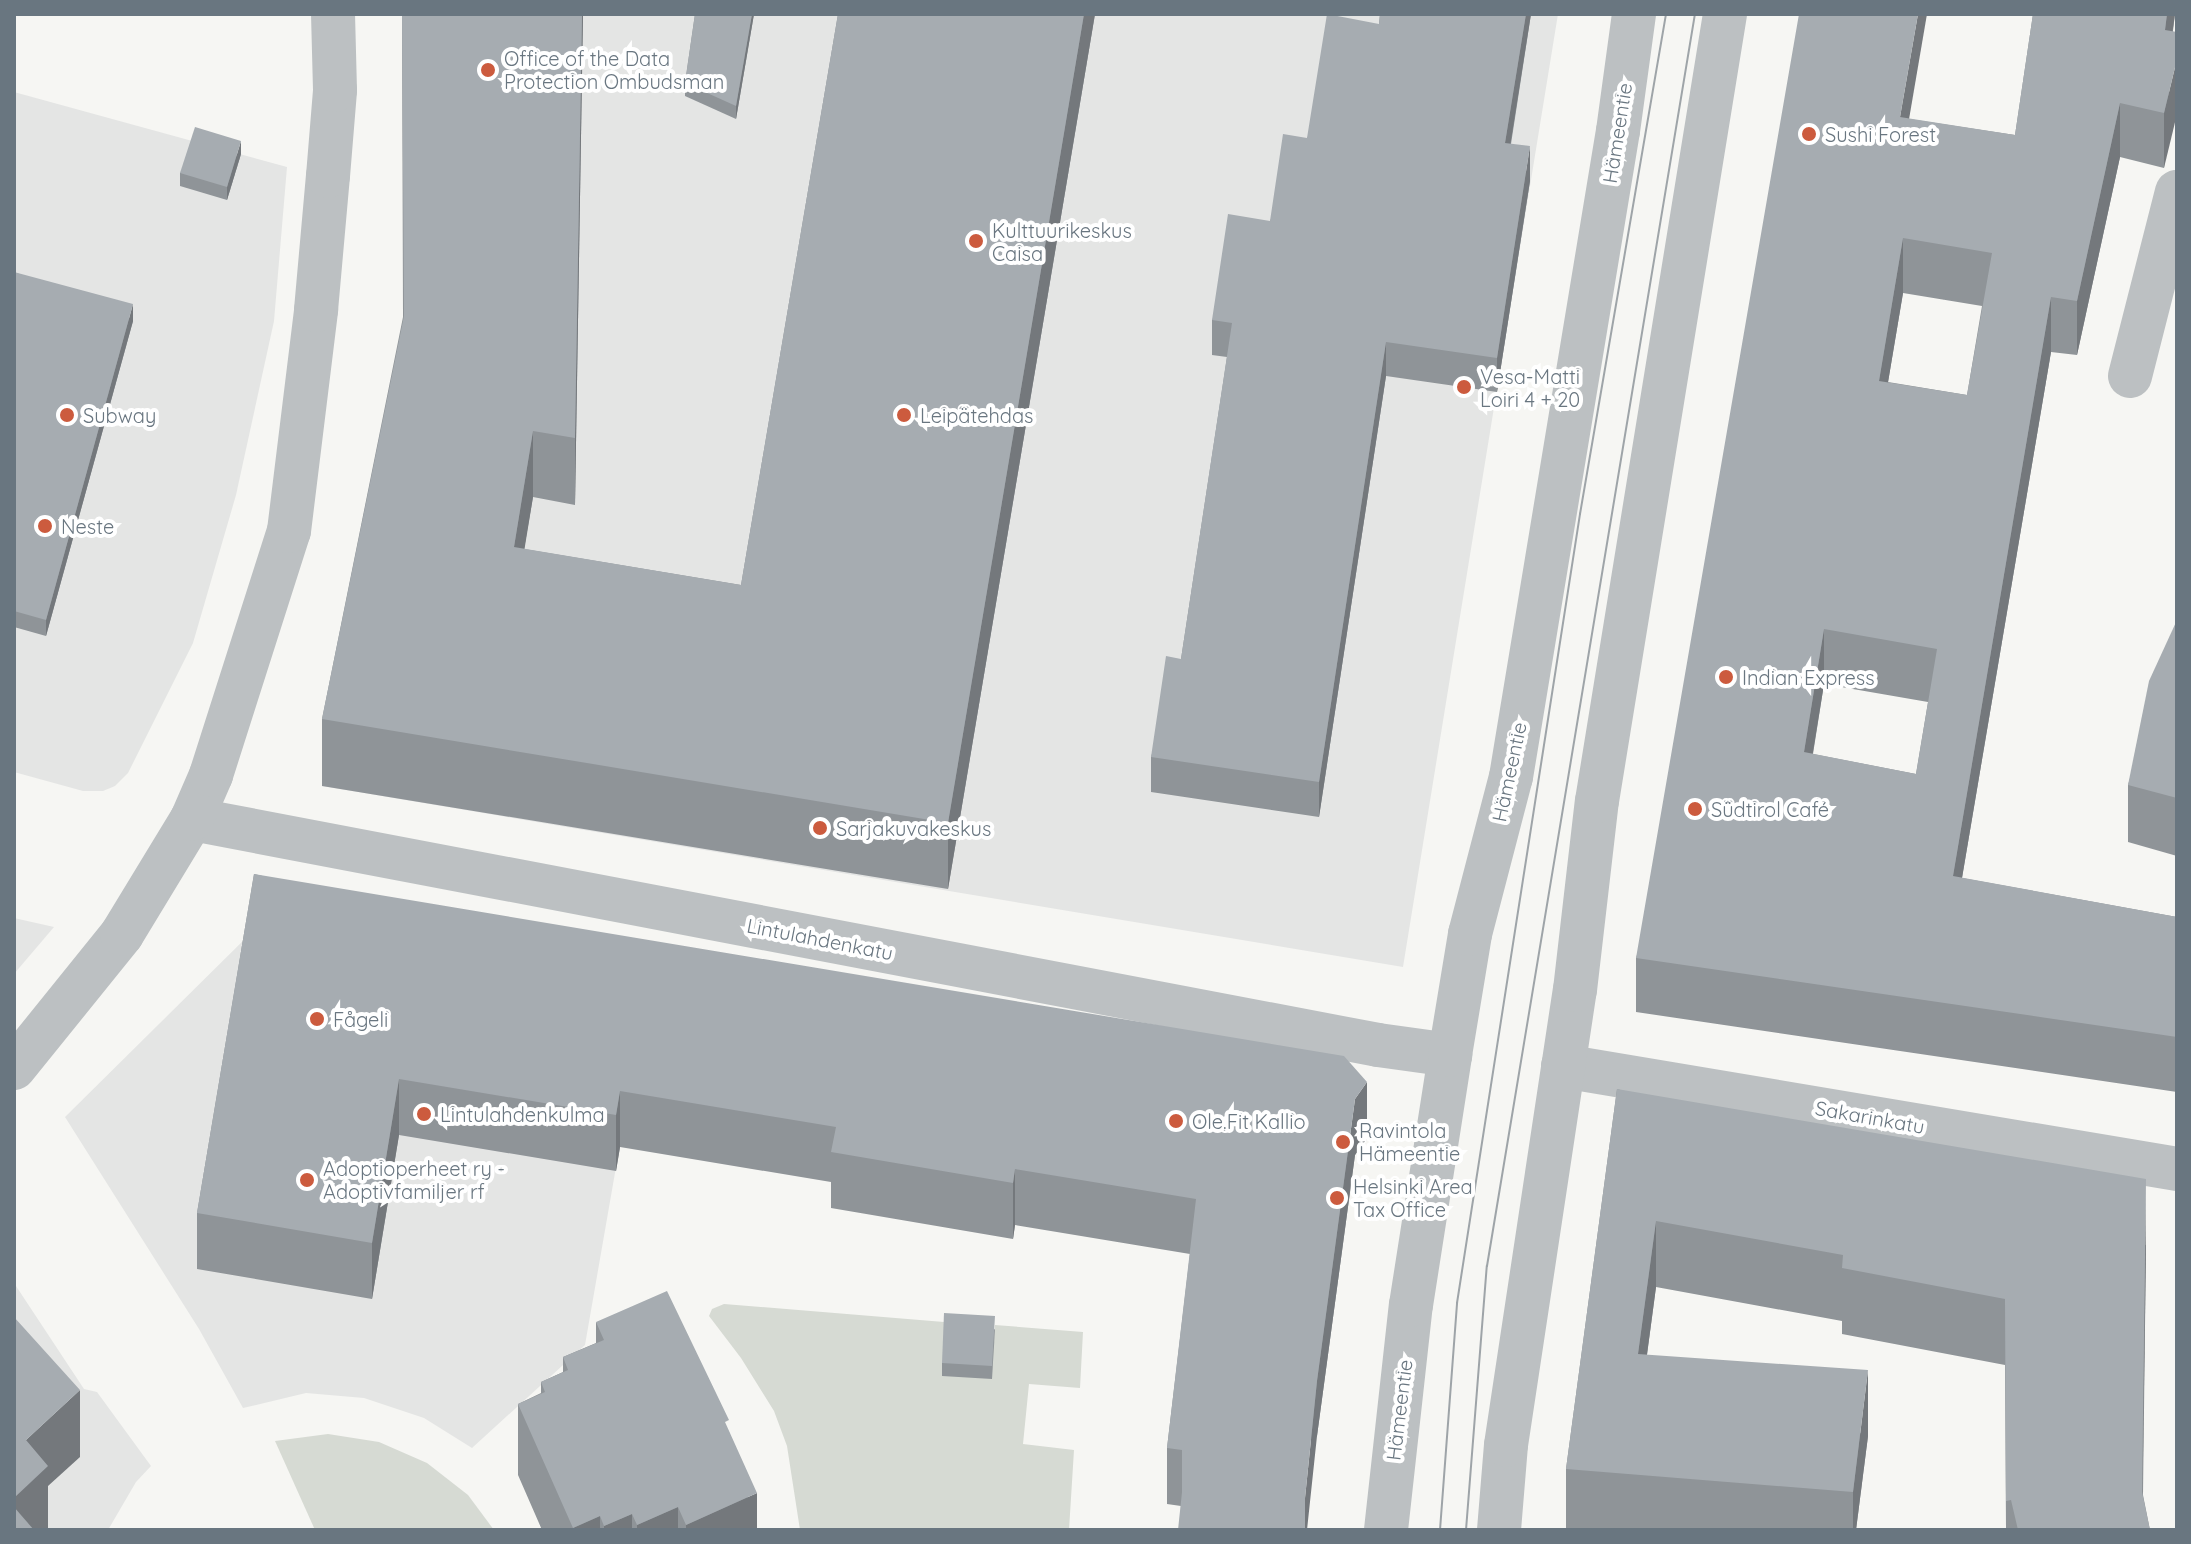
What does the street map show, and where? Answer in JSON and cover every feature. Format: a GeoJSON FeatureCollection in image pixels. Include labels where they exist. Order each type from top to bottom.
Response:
{"type":"FeatureCollection","features":[{"type":"Feature","properties":{"kind":"street"},"geometry":{"type":"LineString","coordinates":[[14,1068],[122,934],[192,819],[211,775],[289,531],[327,191],[335,90],[333,14]]}},
{"type":"Feature","properties":{"kind":"street","name":"Hämeentie"},"geometry":{"type":"LineString","coordinates":[[1386,1530],[1411,1305],[1450,1055],[1470,934],[1511,777],[1634,14]]}},
{"type":"Feature","properties":{"kind":"street"},"geometry":{"type":"LineString","coordinates":[[1499,1530],[1510,1416],[1584,927],[1597,801],[1725,14]]}},
{"type":"Feature","properties":{"kind":"street"},"geometry":{"type":"LineString","coordinates":[[2130,376],[2177,192]]}},
{"type":"Feature","properties":{"kind":"street","name":"Lintulahdenkatu"},"geometry":{"type":"LineString","coordinates":[[192,819],[1378,1045],[1450,1055]]}},
{"type":"Feature","properties":{"kind":"street","name":"Sakarinkatu"},"geometry":{"type":"LineString","coordinates":[[1563,1066],[2177,1169]]}},
{"type":"Feature","properties":{"kind":"shaded area"},"geometry":{"type":"Polygon","coordinates":[[[403,14],[1558,14],[1403,967],[322,786],[404,382],[403,14]]]}},
{"type":"Feature","properties":{"kind":"shaded area"},"geometry":{"type":"Polygon","coordinates":[[[14,92],[287,167],[274,321],[236,495],[193,643],[128,773],[115,786],[103,791],[83,791],[14,772],[14,92]]]}},
{"type":"Feature","properties":{"kind":"shaded area"},"geometry":{"type":"Polygon","coordinates":[[[14,918],[54,927],[14,974],[14,918]]]}},
{"type":"Feature","properties":{"kind":"shaded area"},"geometry":{"type":"Polygon","coordinates":[[[254,930],[646,995],[585,1345],[472,1448],[424,1418],[364,1398],[306,1393],[243,1408],[199,1329],[65,1117],[254,930]]]}},
{"type":"Feature","properties":{"kind":"shaded area"},"geometry":{"type":"Polygon","coordinates":[[[14,1283],[84,1389],[97,1392],[151,1466],[136,1482],[108,1530],[14,1530],[14,1283]]]}},
{"type":"Feature","properties":{"kind":"shaded area"},"geometry":{"type":"Polygon","coordinates":[[[724,1304],[944,1322],[991,1379],[995,1325],[1083,1332],[1080,1388],[1029,1384],[1023,1444],[1074,1450],[1069,1530],[800,1530],[787,1446],[774,1411],[741,1358],[709,1316],[712,1309],[724,1304]]]}},
{"type":"Feature","properties":{"kind":"shaded area"},"geometry":{"type":"Polygon","coordinates":[[[328,1434],[379,1442],[427,1463],[468,1495],[494,1530],[315,1530],[275,1441],[328,1434]]]}},
{"type":"Feature","properties":{"kind":"building"},"geometry":{"type":"Polygon","coordinates":[[[402,14],[582,14],[575,438],[533,431],[514,547],[741,585],[838,14],[1084,14],[948,823],[322,719],[404,316],[402,14]]]}},
{"type":"Feature","properties":{"kind":"building"},"geometry":{"type":"Polygon","coordinates":[[[695,14],[752,14],[736,106],[685,83],[695,14]]]}},
{"type":"Feature","properties":{"kind":"building"},"geometry":{"type":"Polygon","coordinates":[[[1327,14],[1379,24],[1380,14],[1526,14],[1505,143],[1530,146],[1497,358],[1386,342],[1319,782],[1151,757],[1166,656],[1181,659],[1232,323],[1212,320],[1228,214],[1270,221],[1283,134],[1307,138],[1327,14]]]}},
{"type":"Feature","properties":{"kind":"building"},"geometry":{"type":"Polygon","coordinates":[[[1799,14],[1918,14],[1900,117],[2015,135],[2033,14],[2167,14],[2165,30],[2177,32],[2177,59],[2164,113],[2120,103],[2077,301],[2051,297],[1953,876],[2177,917],[2177,1037],[1636,958],[1799,14]],[[1903,238],[1879,381],[1967,395],[1992,253],[1903,238]],[[1824,629],[1804,752],[1916,774],[1937,649],[1824,629]]]}},
{"type":"Feature","properties":{"kind":"building"},"geometry":{"type":"Polygon","coordinates":[[[195,127],[241,141],[227,187],[180,173],[195,127]]]}},
{"type":"Feature","properties":{"kind":"building","name":"Neste"},"geometry":{"type":"Polygon","coordinates":[[[14,272],[133,304],[46,620],[14,611],[14,272]]]}},
{"type":"Feature","properties":{"kind":"building"},"geometry":{"type":"Polygon","coordinates":[[[2177,620],[2177,798],[2128,785],[2149,681],[2177,620]]]}},
{"type":"Feature","properties":{"kind":"building"},"geometry":{"type":"Polygon","coordinates":[[[254,874],[1344,1056],[1367,1082],[1355,1099],[1317,1381],[1305,1498],[1305,1530],[1178,1530],[1182,1450],[1167,1448],[1196,1199],[1015,1169],[1013,1183],[831,1152],[836,1127],[620,1091],[616,1115],[399,1079],[372,1243],[197,1213],[254,874]]]}},
{"type":"Feature","properties":{"kind":"building"},"geometry":{"type":"Polygon","coordinates":[[[1617,1089],[2146,1179],[2142,1492],[2150,1530],[2018,1530],[2011,1500],[2006,1501],[2005,1299],[1842,1268],[1843,1255],[1656,1221],[1638,1354],[1868,1370],[1853,1492],[1566,1469],[1617,1089]]]}},
{"type":"Feature","properties":{"kind":"building"},"geometry":{"type":"Polygon","coordinates":[[[667,1291],[729,1420],[725,1422],[757,1493],[686,1525],[678,1507],[637,1525],[632,1514],[604,1526],[600,1516],[573,1528],[518,1404],[545,1392],[541,1382],[568,1370],[563,1357],[604,1340],[596,1322],[667,1291]]]}},
{"type":"Feature","properties":{"kind":"building"},"geometry":{"type":"Polygon","coordinates":[[[944,1313],[995,1316],[992,1366],[942,1363],[944,1313]]]}},
{"type":"Feature","properties":{"kind":"building"},"geometry":{"type":"Polygon","coordinates":[[[14,1317],[80,1390],[26,1440],[48,1466],[14,1498],[14,1317]]]}},
{"type":"Feature","properties":{"kind":"building"},"geometry":{"type":"Polygon","coordinates":[[[14,1507],[34,1530],[14,1530],[14,1507]]]}},
{"type":"Feature","properties":{"kind":"tram line"},"geometry":{"type":"LineString","coordinates":[[1440,1530],[1457,1303],[1580,514],[1666,14]]}},
{"type":"Feature","properties":{"kind":"tram line"},"geometry":{"type":"LineString","coordinates":[[1466,1530],[1487,1266],[1695,14]]}},
{"type":"Feature","properties":{"kind":"place","name":"Office of the Data Protection Ombudsman"},"geometry":{"type":"Point","coordinates":[488,70]}},
{"type":"Feature","properties":{"kind":"place","name":"Sushi Forest"},"geometry":{"type":"Point","coordinates":[1809,134]}},
{"type":"Feature","properties":{"kind":"place","name":"Kulttuurikeskus Caisa"},"geometry":{"type":"Point","coordinates":[976,241]}},
{"type":"Feature","properties":{"kind":"place","name":"Vesa-Matti Loiri 4 + 20"},"geometry":{"type":"Point","coordinates":[1464,387]}},
{"type":"Feature","properties":{"kind":"place","name":"Subway"},"geometry":{"type":"Point","coordinates":[67,415]}},
{"type":"Feature","properties":{"kind":"place","name":"Leipätehdas"},"geometry":{"type":"Point","coordinates":[904,415]}},
{"type":"Feature","properties":{"kind":"place","name":"Neste"},"geometry":{"type":"Point","coordinates":[45,526]}},
{"type":"Feature","properties":{"kind":"place","name":"Indian Express"},"geometry":{"type":"Point","coordinates":[1726,677]}},
{"type":"Feature","properties":{"kind":"place","name":"Südtirol Café"},"geometry":{"type":"Point","coordinates":[1695,809]}},
{"type":"Feature","properties":{"kind":"place","name":"Sarjakuvakeskus"},"geometry":{"type":"Point","coordinates":[820,828]}},
{"type":"Feature","properties":{"kind":"place","name":"Fågeli"},"geometry":{"type":"Point","coordinates":[317,1019]}},
{"type":"Feature","properties":{"kind":"place","name":"Lintulahdenkulma"},"geometry":{"type":"Point","coordinates":[424,1114]}},
{"type":"Feature","properties":{"kind":"place","name":"Ole.Fit Kallio"},"geometry":{"type":"Point","coordinates":[1176,1121]}},
{"type":"Feature","properties":{"kind":"place","name":"Ravintola Hämeentie"},"geometry":{"type":"Point","coordinates":[1343,1142]}},
{"type":"Feature","properties":{"kind":"place","name":"Adoptioperheet ry - Adoptivfamiljer rf"},"geometry":{"type":"Point","coordinates":[307,1180]}},
{"type":"Feature","properties":{"kind":"place","name":"Helsinki Area Tax Office"},"geometry":{"type":"Point","coordinates":[1337,1198]}}]}
